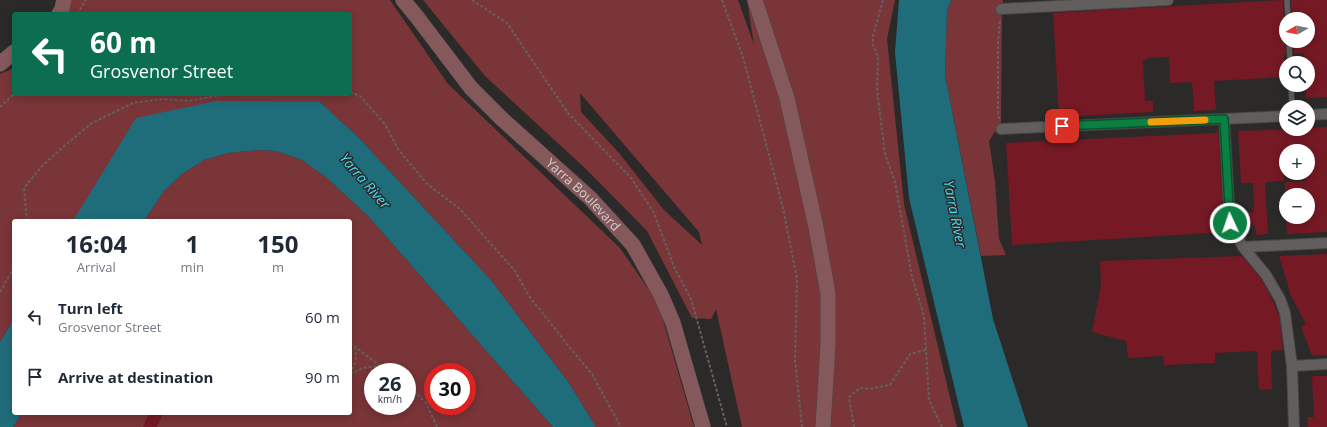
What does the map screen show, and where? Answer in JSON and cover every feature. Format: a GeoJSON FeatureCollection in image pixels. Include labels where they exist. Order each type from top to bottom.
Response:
{"type":"FeatureCollection","features":[{"type":"Feature","properties":{"kind":"street"},"geometry":{"type":"LineString","coordinates":[[60,12],[64,0]]}},
{"type":"Feature","properties":{"kind":"street","name":"Yarra Boulevard"},"geometry":{"type":"LineString","coordinates":[[403,0],[471,88],[502,119],[590,198],[633,245],[661,294],[672,323],[703,427]]}},
{"type":"Feature","properties":{"kind":"street"},"geometry":{"type":"LineString","coordinates":[[755,0],[787,98],[816,227],[828,294],[828,344],[823,427]]}},
{"type":"Feature","properties":{"kind":"street"},"geometry":{"type":"LineString","coordinates":[[1000,9],[1168,0]]}},
{"type":"Feature","properties":{"kind":"street"},"geometry":{"type":"LineString","coordinates":[[0,64],[12,54]]}},
{"type":"Feature","properties":{"kind":"street"},"geometry":{"type":"LineString","coordinates":[[1315,115],[1327,114]]}},
{"type":"Feature","properties":{"kind":"street"},"geometry":{"type":"LineString","coordinates":[[1001,129],[1279,116]]}},
{"type":"Feature","properties":{"kind":"street"},"geometry":{"type":"LineString","coordinates":[[1224,119],[1230,223],[1243,247],[1266,275],[1280,299],[1285,312],[1292,366],[1294,427]]}},
{"type":"Feature","properties":{"kind":"street"},"geometry":{"type":"LineString","coordinates":[[1243,247],[1327,243]]}},
{"type":"Feature","properties":{"kind":"street"},"geometry":{"type":"LineString","coordinates":[[1292,366],[1327,364]]}},
{"type":"Feature","properties":{"kind":"lane"},"geometry":{"type":"LineString","coordinates":[[1287,0],[1288,12]]}},
{"type":"Feature","properties":{"kind":"path"},"geometry":{"type":"LineString","coordinates":[[78,12],[86,0]]}},
{"type":"Feature","properties":{"kind":"path"},"geometry":{"type":"LineString","coordinates":[[472,0],[507,23],[568,113],[631,178],[654,213],[674,267],[690,299],[727,427]]}},
{"type":"Feature","properties":{"kind":"path"},"geometry":{"type":"LineString","coordinates":[[722,0],[743,58],[783,208],[797,279],[795,360],[802,427]]}},
{"type":"Feature","properties":{"kind":"path"},"geometry":{"type":"LineString","coordinates":[[883,0],[873,36],[873,45],[878,56],[877,89],[882,130],[886,154],[895,182],[912,277],[924,316],[929,400],[942,427]]}},
{"type":"Feature","properties":{"kind":"path"},"geometry":{"type":"LineString","coordinates":[[1000,9],[998,44],[998,112],[1001,129]]}},
{"type":"Feature","properties":{"kind":"path"},"geometry":{"type":"LineString","coordinates":[[352,93],[360,96],[385,124],[398,149],[427,184],[460,209],[489,240],[514,271],[529,296],[592,374],[620,427]]}},
{"type":"Feature","properties":{"kind":"path"},"geometry":{"type":"LineString","coordinates":[[0,107],[12,96]]}},
{"type":"Feature","properties":{"kind":"path"},"geometry":{"type":"LineString","coordinates":[[27,219],[24,188],[42,166],[92,123],[133,103],[162,99],[188,101],[215,96]]}},
{"type":"Feature","properties":{"kind":"path"},"geometry":{"type":"LineString","coordinates":[[0,292],[12,271]]}},
{"type":"Feature","properties":{"kind":"path"},"geometry":{"type":"LineString","coordinates":[[352,345],[376,363]]}},
{"type":"Feature","properties":{"kind":"path"},"geometry":{"type":"LineString","coordinates":[[352,370],[355,365],[357,354],[355,347]]}},
{"type":"Feature","properties":{"kind":"path"},"geometry":{"type":"LineString","coordinates":[[854,427],[849,397],[860,388],[869,389],[890,385],[910,354],[926,350]]}},
{"type":"Feature","properties":{"kind":"path"},"geometry":{"type":"LineString","coordinates":[[352,373],[364,368]]}},
{"type":"Feature","properties":{"kind":"path"},"geometry":{"type":"LineString","coordinates":[[416,393],[426,403],[437,427]]}},
{"type":"Feature","properties":{"kind":"shaded area"},"geometry":{"type":"Polygon","coordinates":[[[72,0],[390,0],[448,84],[620,248],[658,303],[694,427],[596,427],[569,383],[490,279],[358,137],[320,102],[78,219],[12,219],[12,322],[0,342],[0,74],[12,69],[12,96],[352,96],[352,12],[67,12],[72,0]]]}},
{"type":"Feature","properties":{"kind":"shaded area"},"geometry":{"type":"Polygon","coordinates":[[[423,0],[738,0],[754,45],[747,0],[895,0],[887,39],[904,204],[957,427],[742,427],[716,309],[711,319],[692,318],[647,231],[587,170],[485,76],[423,0]],[[580,93],[581,112],[619,153],[664,210],[702,245],[699,232],[580,93]]]}},
{"type":"Feature","properties":{"kind":"shaded area"},"geometry":{"type":"Polygon","coordinates":[[[951,0],[1003,0],[1001,122],[989,141],[995,181],[999,239],[1006,255],[981,256],[945,75],[947,10],[951,0]]]}},
{"type":"Feature","properties":{"kind":"shaded area"},"geometry":{"type":"Polygon","coordinates":[[[258,150],[276,151],[302,160],[327,178],[369,217],[553,427],[13,427],[21,415],[352,415],[352,219],[145,219],[164,191],[182,174],[204,160],[228,153],[258,150]]]}},
{"type":"Feature","properties":{"kind":"water","name":"Yarra River"},"geometry":{"type":"Polygon","coordinates":[[[899,0],[951,0],[947,10],[945,75],[993,319],[1028,427],[964,427],[909,198],[895,52],[899,0]]]}},
{"type":"Feature","properties":{"kind":"water","name":"Yarra River"},"geometry":{"type":"Polygon","coordinates":[[[216,101],[320,102],[358,137],[490,279],[569,383],[596,427],[553,427],[369,217],[327,178],[302,160],[276,151],[258,150],[228,153],[204,160],[182,174],[164,191],[145,219],[74,219],[136,118],[216,101]]]}},
{"type":"Feature","properties":{"kind":"water"},"geometry":{"type":"Polygon","coordinates":[[[12,322],[12,415],[21,415],[13,427],[0,427],[0,342],[12,322]]]}},
{"type":"Feature","properties":{"kind":"building"},"geometry":{"type":"Polygon","coordinates":[[[1283,0],[1284,12],[1279,12],[1279,48],[1286,48],[1286,54],[1284,54],[1284,56],[1279,56],[1279,77],[1214,81],[1216,110],[1194,111],[1192,82],[1170,83],[1169,57],[1147,58],[1147,60],[1143,60],[1145,101],[1153,101],[1153,112],[1059,117],[1053,13],[1283,0]]]}},
{"type":"Feature","properties":{"kind":"building"},"geometry":{"type":"Polygon","coordinates":[[[1291,0],[1327,0],[1327,97],[1306,98],[1306,92],[1315,92],[1315,56],[1304,56],[1304,53],[1294,54],[1294,48],[1315,48],[1315,12],[1292,12],[1291,0]]]}},
{"type":"Feature","properties":{"kind":"building"},"geometry":{"type":"Polygon","coordinates":[[[1327,127],[1327,232],[1287,234],[1286,224],[1315,224],[1315,188],[1285,188],[1285,182],[1315,180],[1315,144],[1279,144],[1279,180],[1284,181],[1265,182],[1268,234],[1256,235],[1255,226],[1239,227],[1236,221],[1236,213],[1254,212],[1253,183],[1241,183],[1238,131],[1279,130],[1279,136],[1315,136],[1315,128],[1327,127]]]}},
{"type":"Feature","properties":{"kind":"building"},"geometry":{"type":"Polygon","coordinates":[[[1218,131],[1224,223],[1227,232],[1012,245],[1006,143],[1214,133],[1218,131]]]}},
{"type":"Feature","properties":{"kind":"building"},"geometry":{"type":"Polygon","coordinates":[[[1327,254],[1327,355],[1312,356],[1301,327],[1306,324],[1291,296],[1279,256],[1327,254]]]}},
{"type":"Feature","properties":{"kind":"building"},"geometry":{"type":"Polygon","coordinates":[[[1242,256],[1261,279],[1279,315],[1283,350],[1271,351],[1272,389],[1259,390],[1257,351],[1215,353],[1215,363],[1164,365],[1163,356],[1128,358],[1126,341],[1092,332],[1101,285],[1100,261],[1242,256]]]}},
{"type":"Feature","properties":{"kind":"building"},"geometry":{"type":"Polygon","coordinates":[[[1312,376],[1327,376],[1327,427],[1308,427],[1307,417],[1314,417],[1312,376]]]}},
{"type":"Feature","properties":{"kind":"building"},"geometry":{"type":"Polygon","coordinates":[[[148,415],[162,415],[157,427],[143,427],[148,415]]]}},
{"type":"Feature","properties":{"kind":"slow traffic"},"geometry":{"type":"LineString","coordinates":[[1151,122],[1205,120]]}},
{"type":"Feature","properties":{"kind":"route"},"geometry":{"type":"LineString","coordinates":[[1062,126],[1224,119],[1230,223]]}}]}
